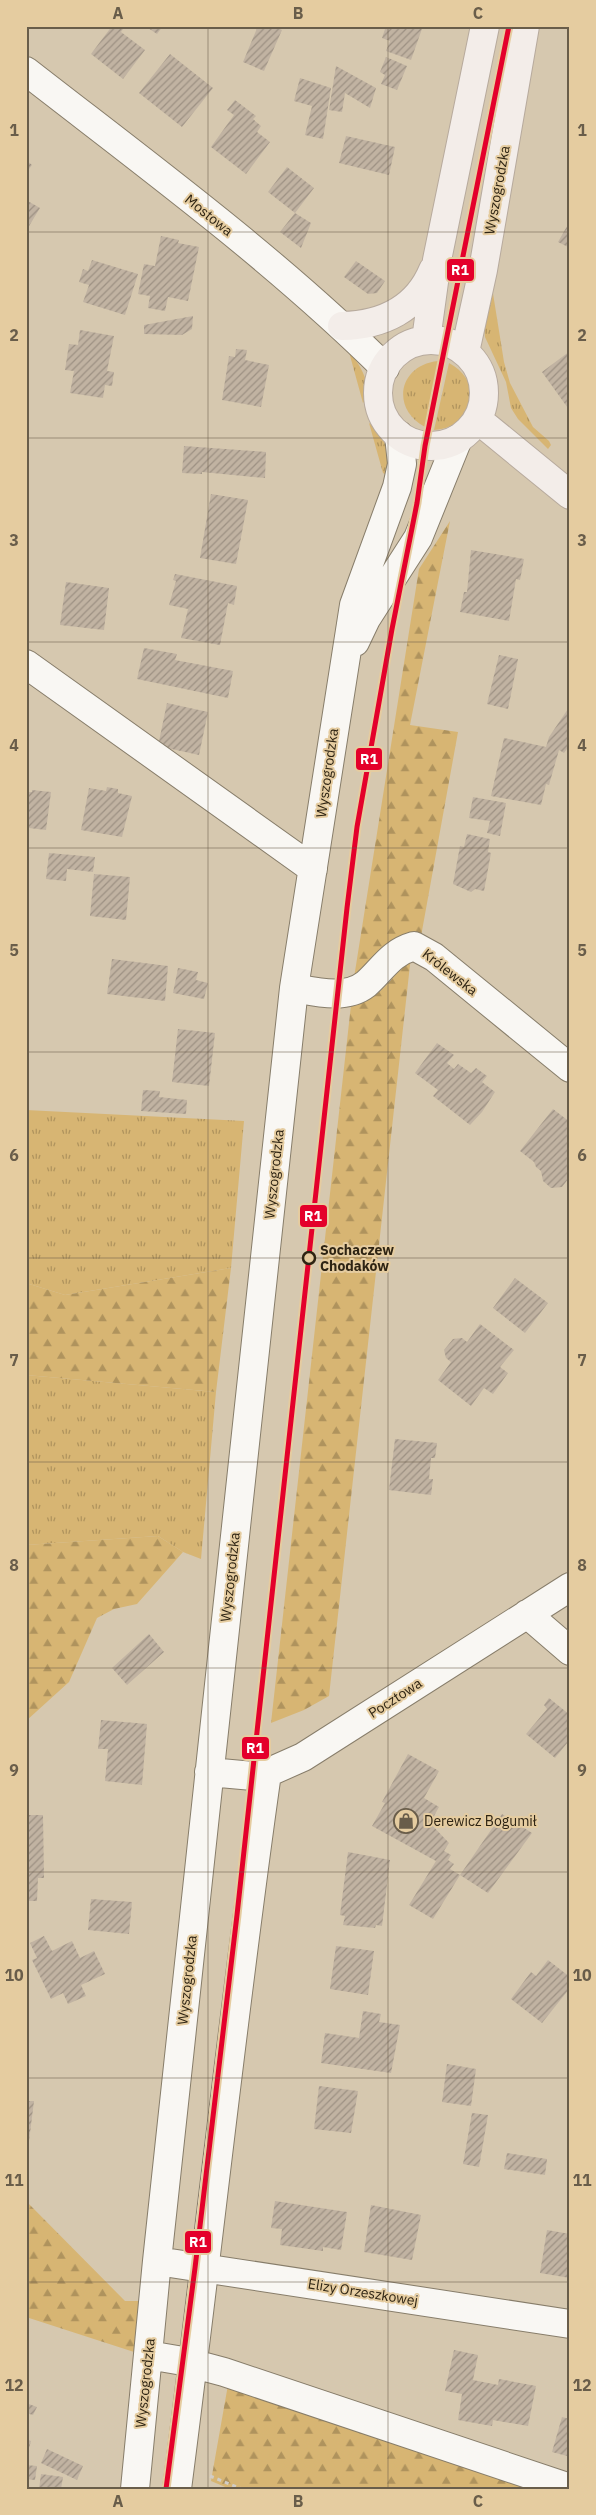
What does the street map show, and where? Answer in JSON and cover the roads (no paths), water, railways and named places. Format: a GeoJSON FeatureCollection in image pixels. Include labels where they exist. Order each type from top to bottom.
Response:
{"type":"FeatureCollection","features":[{"type":"Feature","properties":{"kind":"main road"},"geometry":{"type":"LineString","coordinates":[[426,340],[437,260],[485,26]]}},
{"type":"Feature","properties":{"kind":"main road","name":"Wyszogrodzka"},"geometry":{"type":"LineString","coordinates":[[465,352],[483,270],[524,26]]}},
{"type":"Feature","properties":{"kind":"main road"},"geometry":{"type":"LineString","coordinates":[[342,326],[370,324],[384,320],[402,310],[418,296],[430,279],[437,260]]}},
{"type":"Feature","properties":{"kind":"main road"},"geometry":{"type":"LineString","coordinates":[[426,340],[447,342],[465,352],[475,363],[482,377],[484,391],[483,406],[469,431],[458,439],[442,445],[426,446],[412,442],[399,435],[388,424],[378,396],[385,368],[398,352],[416,342],[426,340]]}},
{"type":"Feature","properties":{"kind":"main road"},"geometry":{"type":"LineString","coordinates":[[477,419],[570,495]]}},
{"type":"Feature","properties":{"kind":"street","name":"Mostowa"},"geometry":{"type":"LineString","coordinates":[[26,71],[202,208],[342,326],[385,368]]}},
{"type":"Feature","properties":{"kind":"street","name":"Wyszogrodzka"},"geometry":{"type":"LineString","coordinates":[[135,2489],[157,2261],[294,988],[342,668],[354,605],[397,487],[402,464],[399,435]]}},
{"type":"Feature","properties":{"kind":"street","name":"Wyszogrodzka"},"geometry":{"type":"LineString","coordinates":[[342,668],[366,619],[418,538],[458,439]]}},
{"type":"Feature","properties":{"kind":"street"},"geometry":{"type":"LineString","coordinates":[[26,664],[313,868]]}},
{"type":"Feature","properties":{"kind":"street","name":"Królewska"},"geometry":{"type":"LineString","coordinates":[[294,988],[325,994],[350,991],[365,985],[394,954],[414,946],[434,957],[570,1068]]}},
{"type":"Feature","properties":{"kind":"street","name":"Pocztowa"},"geometry":{"type":"LineString","coordinates":[[209,1772],[253,1776],[267,1773],[303,1757],[570,1587]]}},
{"type":"Feature","properties":{"kind":"street"},"geometry":{"type":"LineString","coordinates":[[527,1614],[570,1651]]}},
{"type":"Feature","properties":{"kind":"street"},"geometry":{"type":"LineString","coordinates":[[177,2489],[245,1927],[267,1773]]}},
{"type":"Feature","properties":{"kind":"street","name":"Elizy Orzeszkowej"},"geometry":{"type":"LineString","coordinates":[[157,2261],[205,2270],[570,2324]]}},
{"type":"Feature","properties":{"kind":"street"},"geometry":{"type":"LineString","coordinates":[[148,2355],[193,2364],[297,2396],[570,2488]]}},
{"type":"Feature","properties":{"kind":"place","name":"Sochaczew Chodaków"},"geometry":{"type":"Point","coordinates":[309,1258]}},
{"type":"Feature","properties":{"kind":"place","name":"Derewicz Bogumił"},"geometry":{"type":"Point","coordinates":[406,1821]}}]}
